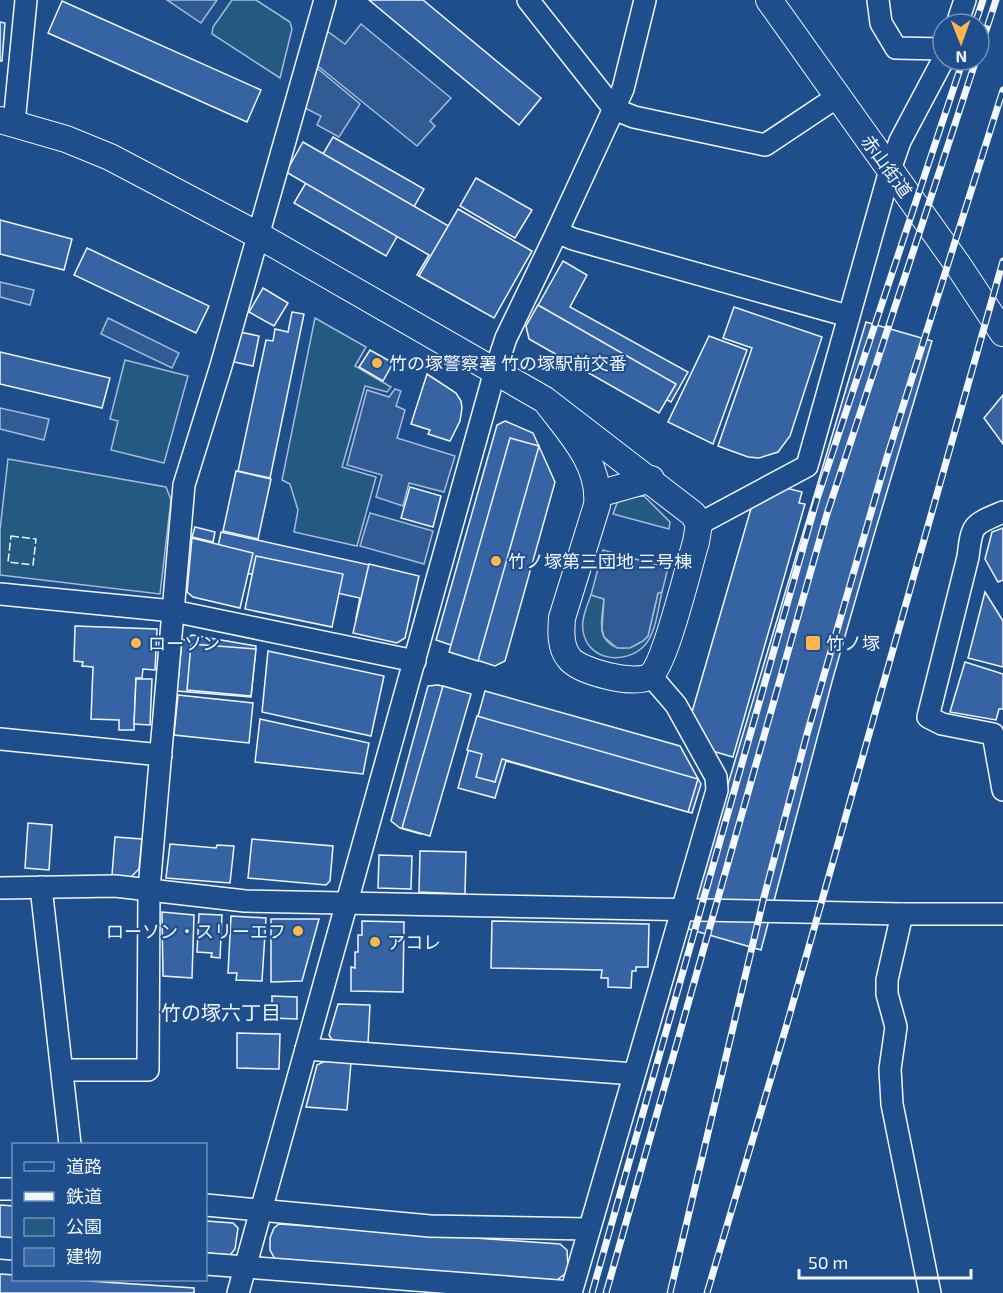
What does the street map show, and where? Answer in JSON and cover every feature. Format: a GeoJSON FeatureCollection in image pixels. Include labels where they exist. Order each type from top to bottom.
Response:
{"type":"FeatureCollection","features":[{"type":"Feature","properties":{"kind":"street"},"geometry":{"type":"LineString","coordinates":[[26,0],[7,122],[66,139],[110,157],[258,235],[545,400],[651,479],[693,514],[699,524],[696,542],[664,652],[651,676],[638,681],[576,665],[568,658],[563,645],[562,618],[597,505],[598,494],[587,457],[545,400]]}},
{"type":"Feature","properties":{"kind":"street"},"geometry":{"type":"LineString","coordinates":[[63,1070],[148,1070],[148,889],[184,485],[221,366],[325,0]]}},
{"type":"Feature","properties":{"kind":"street"},"geometry":{"type":"LineString","coordinates":[[528,0],[614,109],[634,117],[765,146],[837,97]]}},
{"type":"Feature","properties":{"kind":"street"},"geometry":{"type":"LineString","coordinates":[[238,1293],[495,371],[506,338],[614,109],[622,89],[645,0]]}},
{"type":"Feature","properties":{"kind":"street","name":"赤山街道"},"geometry":{"type":"LineString","coordinates":[[769,0],[958,265],[1001,320]]}},
{"type":"Feature","properties":{"kind":"street"},"geometry":{"type":"LineString","coordinates":[[878,0],[881,23],[897,48],[931,49]]}},
{"type":"Feature","properties":{"kind":"street"},"geometry":{"type":"LineString","coordinates":[[699,524],[807,466],[890,170],[900,141],[937,72]]}},
{"type":"Feature","properties":{"kind":"street"},"geometry":{"type":"LineString","coordinates":[[557,232],[573,239],[848,316]]}},
{"type":"Feature","properties":{"kind":"street"},"geometry":{"type":"LineString","coordinates":[[598,494],[651,479]]}},
{"type":"Feature","properties":{"kind":"street"},"geometry":{"type":"LineString","coordinates":[[1003,512],[980,521],[972,531],[968,557],[928,717],[942,724],[993,734],[1003,790]]}},
{"type":"Feature","properties":{"kind":"street"},"geometry":{"type":"LineString","coordinates":[[0,594],[173,611],[415,662]]}},
{"type":"Feature","properties":{"kind":"street"},"geometry":{"type":"LineString","coordinates":[[207,1264],[571,1293],[717,790],[716,777],[676,705],[651,676]]}},
{"type":"Feature","properties":{"kind":"street"},"geometry":{"type":"LineString","coordinates":[[0,739],[160,755]]}},
{"type":"Feature","properties":{"kind":"street"},"geometry":{"type":"LineString","coordinates":[[0,888],[115,886],[245,901],[681,911],[1003,914]]}},
{"type":"Feature","properties":{"kind":"street"},"geometry":{"type":"LineString","coordinates":[[41,887],[70,1143]]}},
{"type":"Feature","properties":{"kind":"street"},"geometry":{"type":"LineString","coordinates":[[902,914],[886,994],[896,1027],[890,1069],[892,1104],[930,1293]]}},
{"type":"Feature","properties":{"kind":"street"},"geometry":{"type":"LineString","coordinates":[[306,1049],[634,1074]]}},
{"type":"Feature","properties":{"kind":"street"},"geometry":{"type":"LineString","coordinates":[[207,1205],[430,1226],[588,1229]]}},
{"type":"Feature","properties":{"kind":"green space"},"geometry":{"type":"Polygon","coordinates":[[[232,0],[256,0],[290,22],[292,29],[280,78],[212,34],[213,27],[232,0]]]}},
{"type":"Feature","properties":{"kind":"green space"},"geometry":{"type":"Polygon","coordinates":[[[315,318],[366,347],[355,366],[391,387],[387,392],[365,386],[342,467],[376,477],[357,546],[294,532],[298,510],[290,484],[282,480],[315,318]]]}},
{"type":"Feature","properties":{"kind":"green space"},"geometry":{"type":"Polygon","coordinates":[[[125,360],[188,376],[164,463],[111,450],[118,421],[110,419],[125,360]]]}},
{"type":"Feature","properties":{"kind":"green space"},"geometry":{"type":"Polygon","coordinates":[[[8,459],[166,487],[171,500],[160,594],[0,575],[0,530],[8,459]]]}},
{"type":"Feature","properties":{"kind":"green space"},"geometry":{"type":"Polygon","coordinates":[[[644,496],[670,522],[669,529],[613,514],[619,498],[644,496]]]}},
{"type":"Feature","properties":{"kind":"green space"},"geometry":{"type":"Polygon","coordinates":[[[662,592],[652,634],[645,645],[637,651],[619,658],[609,657],[592,649],[586,641],[583,622],[591,595],[604,599],[602,623],[604,637],[614,646],[626,648],[638,644],[648,636],[658,593],[662,592]]]}},
{"type":"Feature","properties":{"kind":"shaded area"},"geometry":{"type":"Polygon","coordinates":[[[167,0],[217,0],[201,23],[167,0]]]}},
{"type":"Feature","properties":{"kind":"shaded area"},"geometry":{"type":"Polygon","coordinates":[[[361,24],[451,98],[430,121],[435,126],[417,146],[318,66],[327,31],[345,44],[361,24]]]}},
{"type":"Feature","properties":{"kind":"shaded area"},"geometry":{"type":"Polygon","coordinates":[[[317,68],[360,104],[339,137],[317,125],[321,116],[305,108],[317,68]]]}},
{"type":"Feature","properties":{"kind":"shaded area"},"geometry":{"type":"Polygon","coordinates":[[[0,282],[34,290],[30,305],[0,297],[0,282]]]}},
{"type":"Feature","properties":{"kind":"shaded area"},"geometry":{"type":"Polygon","coordinates":[[[108,318],[179,353],[172,368],[101,334],[108,318]]]}},
{"type":"Feature","properties":{"kind":"shaded area"},"geometry":{"type":"Polygon","coordinates":[[[395,389],[401,391],[396,406],[405,410],[397,438],[455,456],[444,492],[409,483],[403,506],[376,497],[382,475],[347,465],[367,390],[389,397],[395,389]]]}},
{"type":"Feature","properties":{"kind":"shaded area"},"geometry":{"type":"Polygon","coordinates":[[[0,408],[49,419],[44,440],[0,429],[0,408]]]}},
{"type":"Feature","properties":{"kind":"shaded area"},"geometry":{"type":"Polygon","coordinates":[[[370,513],[433,531],[424,564],[360,546],[370,513]]]}},
{"type":"Feature","properties":{"kind":"shaded area"},"geometry":{"type":"Polygon","coordinates":[[[603,550],[668,568],[662,592],[658,593],[648,636],[630,648],[617,648],[604,637],[602,629],[604,599],[591,595],[603,550]]]}},
{"type":"Feature","properties":{"kind":"building"},"geometry":{"type":"Polygon","coordinates":[[[369,0],[423,0],[541,98],[519,125],[369,0]]]}},
{"type":"Feature","properties":{"kind":"building"},"geometry":{"type":"Polygon","coordinates":[[[62,1],[261,90],[247,122],[48,33],[62,1]]]}},
{"type":"Feature","properties":{"kind":"building"},"geometry":{"type":"Polygon","coordinates":[[[0,22],[5,23],[2,61],[0,61],[0,22]]]}},
{"type":"Feature","properties":{"kind":"building"},"geometry":{"type":"Polygon","coordinates":[[[333,137],[424,189],[386,256],[294,203],[333,137]]]}},
{"type":"Feature","properties":{"kind":"building"},"geometry":{"type":"Polygon","coordinates":[[[303,142],[521,268],[503,299],[449,268],[438,286],[417,275],[429,255],[286,172],[303,142]]]}},
{"type":"Feature","properties":{"kind":"building"},"geometry":{"type":"Polygon","coordinates":[[[476,178],[532,210],[515,238],[460,206],[476,178]]]}},
{"type":"Feature","properties":{"kind":"building"},"geometry":{"type":"Polygon","coordinates":[[[458,209],[532,251],[494,318],[419,276],[458,209]]]}},
{"type":"Feature","properties":{"kind":"building"},"geometry":{"type":"Polygon","coordinates":[[[0,220],[72,239],[64,270],[0,254],[0,220]]]}},
{"type":"Feature","properties":{"kind":"building"},"geometry":{"type":"Polygon","coordinates":[[[87,248],[209,306],[196,333],[74,275],[87,248]]]}},
{"type":"Feature","properties":{"kind":"building"},"geometry":{"type":"Polygon","coordinates":[[[563,261],[587,275],[570,307],[688,372],[671,402],[528,323],[563,261]]]}},
{"type":"Feature","properties":{"kind":"building"},"geometry":{"type":"Polygon","coordinates":[[[263,288],[288,303],[274,326],[249,312],[263,288]]]}},
{"type":"Feature","properties":{"kind":"building"},"geometry":{"type":"Polygon","coordinates":[[[538,305],[676,384],[659,413],[529,339],[526,326],[538,305]]]}},
{"type":"Feature","properties":{"kind":"building"},"geometry":{"type":"Polygon","coordinates":[[[734,307],[822,337],[790,436],[778,452],[759,458],[748,457],[718,446],[752,348],[723,338],[734,307]]]}},
{"type":"Feature","properties":{"kind":"building"},"geometry":{"type":"Polygon","coordinates":[[[292,312],[304,314],[270,478],[238,471],[266,340],[273,341],[275,329],[288,332],[292,312]]]}},
{"type":"Feature","properties":{"kind":"building"},"geometry":{"type":"Polygon","coordinates":[[[866,322],[932,341],[833,678],[761,950],[685,928],[866,322]]]}},
{"type":"Feature","properties":{"kind":"building"},"geometry":{"type":"Polygon","coordinates":[[[240,332],[259,336],[253,366],[234,362],[240,332]]]}},
{"type":"Feature","properties":{"kind":"building"},"geometry":{"type":"Polygon","coordinates":[[[709,336],[747,350],[713,444],[668,422],[709,336]]]}},
{"type":"Feature","properties":{"kind":"building"},"geometry":{"type":"Polygon","coordinates":[[[370,350],[393,363],[383,381],[359,367],[370,350]]]}},
{"type":"Feature","properties":{"kind":"building"},"geometry":{"type":"Polygon","coordinates":[[[0,352],[110,378],[102,408],[0,384],[0,352]]]}},
{"type":"Feature","properties":{"kind":"building"},"geometry":{"type":"Polygon","coordinates":[[[427,374],[456,393],[461,401],[460,421],[450,441],[428,434],[430,430],[411,424],[427,374]]]}},
{"type":"Feature","properties":{"kind":"building"},"geometry":{"type":"Polygon","coordinates":[[[1003,395],[1003,444],[984,418],[1003,395]]]}},
{"type":"Feature","properties":{"kind":"building","name":"竹ノ塚第三団地 三号棟"},"geometry":{"type":"Polygon","coordinates":[[[505,421],[533,433],[555,482],[505,661],[495,666],[455,653],[457,647],[436,640],[497,425],[505,421]]]}},
{"type":"Feature","properties":{"kind":"building"},"geometry":{"type":"Polygon","coordinates":[[[510,438],[539,446],[478,661],[449,652],[510,438]]]}},
{"type":"Feature","properties":{"kind":"building"},"geometry":{"type":"Polygon","coordinates":[[[236,471],[271,479],[258,539],[223,531],[236,471]]]}},
{"type":"Feature","properties":{"kind":"building"},"geometry":{"type":"Polygon","coordinates":[[[410,487],[441,496],[433,527],[401,518],[410,487]]]}},
{"type":"Feature","properties":{"kind":"building"},"geometry":{"type":"Polygon","coordinates":[[[786,488],[802,492],[799,503],[805,504],[733,757],[709,750],[690,719],[752,505],[786,488]]]}},
{"type":"Feature","properties":{"kind":"building"},"geometry":{"type":"Polygon","coordinates":[[[195,527],[215,532],[213,542],[192,537],[195,527]]]}},
{"type":"Feature","properties":{"kind":"building"},"geometry":{"type":"Polygon","coordinates":[[[1003,528],[1003,580],[998,582],[985,559],[992,532],[1003,528]]]}},
{"type":"Feature","properties":{"kind":"building"},"geometry":{"type":"Polygon","coordinates":[[[221,532],[401,572],[394,606],[381,603],[377,623],[356,618],[360,598],[214,566],[221,532]]]}},
{"type":"Feature","properties":{"kind":"building"},"geometry":{"type":"Polygon","coordinates":[[[192,538],[253,553],[240,608],[193,597],[187,592],[192,538]]]}},
{"type":"Feature","properties":{"kind":"building"},"geometry":{"type":"Polygon","coordinates":[[[256,556],[343,574],[332,627],[245,609],[256,556]]]}},
{"type":"Feature","properties":{"kind":"building"},"geometry":{"type":"Polygon","coordinates":[[[369,564],[419,576],[405,638],[397,643],[353,633],[369,564]]]}},
{"type":"Feature","properties":{"kind":"building"},"geometry":{"type":"Polygon","coordinates":[[[985,592],[1003,621],[1003,667],[968,658],[985,592]]]}},
{"type":"Feature","properties":{"kind":"building"},"geometry":{"type":"Polygon","coordinates":[[[75,626],[157,629],[155,670],[143,669],[142,678],[136,678],[134,730],[119,730],[119,720],[91,719],[93,667],[82,666],[83,662],[74,661],[75,626]]]}},
{"type":"Feature","properties":{"kind":"building"},"geometry":{"type":"Polygon","coordinates":[[[192,635],[256,646],[251,697],[177,691],[182,641],[192,635]]]}},
{"type":"Feature","properties":{"kind":"building"},"geometry":{"type":"Polygon","coordinates":[[[191,644],[256,649],[251,696],[187,690],[191,644]]]}},
{"type":"Feature","properties":{"kind":"building"},"geometry":{"type":"Polygon","coordinates":[[[268,651],[384,676],[371,736],[262,712],[268,651]]]}},
{"type":"Feature","properties":{"kind":"building"},"geometry":{"type":"Polygon","coordinates":[[[965,662],[1003,674],[1003,709],[999,709],[996,720],[950,712],[965,662]]]}},
{"type":"Feature","properties":{"kind":"building"},"geometry":{"type":"Polygon","coordinates":[[[136,679],[152,679],[150,725],[134,724],[136,679]]]}},
{"type":"Feature","properties":{"kind":"building"},"geometry":{"type":"Polygon","coordinates":[[[438,685],[462,692],[421,834],[400,828],[391,821],[428,686],[438,685]]]}},
{"type":"Feature","properties":{"kind":"building"},"geometry":{"type":"Polygon","coordinates":[[[443,686],[471,694],[430,836],[402,828],[443,686]]]}},
{"type":"Feature","properties":{"kind":"building"},"geometry":{"type":"Polygon","coordinates":[[[485,691],[680,746],[701,784],[692,813],[506,761],[495,798],[458,788],[485,691]]]}},
{"type":"Feature","properties":{"kind":"building"},"geometry":{"type":"Polygon","coordinates":[[[178,695],[253,703],[249,743],[174,735],[178,695]]]}},
{"type":"Feature","properties":{"kind":"building"},"geometry":{"type":"Polygon","coordinates":[[[477,716],[698,779],[688,812],[502,759],[495,782],[476,777],[482,754],[467,750],[477,716]]]}},
{"type":"Feature","properties":{"kind":"building"},"geometry":{"type":"Polygon","coordinates":[[[260,719],[369,743],[363,774],[255,762],[260,719]]]}},
{"type":"Feature","properties":{"kind":"building"},"geometry":{"type":"Polygon","coordinates":[[[28,823],[52,825],[49,870],[25,868],[28,823]]]}},
{"type":"Feature","properties":{"kind":"building"},"geometry":{"type":"Polygon","coordinates":[[[115,837],[142,839],[139,869],[131,877],[112,875],[115,837]]]}},
{"type":"Feature","properties":{"kind":"building"},"geometry":{"type":"Polygon","coordinates":[[[252,839],[333,846],[330,881],[326,885],[248,878],[252,839]]]}},
{"type":"Feature","properties":{"kind":"building"},"geometry":{"type":"Polygon","coordinates":[[[170,844],[216,848],[217,845],[234,846],[230,883],[166,878],[170,844]]]}},
{"type":"Feature","properties":{"kind":"building"},"geometry":{"type":"Polygon","coordinates":[[[420,851],[466,852],[465,894],[419,892],[420,851]]]}},
{"type":"Feature","properties":{"kind":"building"},"geometry":{"type":"Polygon","coordinates":[[[379,855],[412,856],[411,889],[378,888],[379,855]]]}},
{"type":"Feature","properties":{"kind":"building"},"geometry":{"type":"Polygon","coordinates":[[[162,912],[194,915],[192,978],[163,976],[162,912]]]}},
{"type":"Feature","properties":{"kind":"building"},"geometry":{"type":"Polygon","coordinates":[[[199,914],[222,915],[220,958],[211,957],[212,953],[197,952],[199,914]]]}},
{"type":"Feature","properties":{"kind":"building"},"geometry":{"type":"Polygon","coordinates":[[[231,916],[266,918],[262,981],[236,980],[237,973],[228,973],[231,916]]]}},
{"type":"Feature","properties":{"kind":"building"},"geometry":{"type":"Polygon","coordinates":[[[271,919],[319,919],[302,981],[271,982],[271,919]]]}},
{"type":"Feature","properties":{"kind":"building"},"geometry":{"type":"Polygon","coordinates":[[[362,921],[404,922],[403,992],[351,991],[351,967],[355,968],[355,952],[358,952],[358,935],[362,935],[362,921]]]}},
{"type":"Feature","properties":{"kind":"building"},"geometry":{"type":"Polygon","coordinates":[[[492,921],[649,924],[648,967],[636,967],[636,971],[632,971],[631,988],[608,987],[608,978],[601,978],[602,970],[491,968],[492,921]]]}},
{"type":"Feature","properties":{"kind":"building"},"geometry":{"type":"Polygon","coordinates":[[[272,996],[297,997],[297,1019],[272,1018],[272,996]]]}},
{"type":"Feature","properties":{"kind":"building"},"geometry":{"type":"Polygon","coordinates":[[[338,1004],[370,1005],[368,1044],[335,1044],[329,1035],[338,1004]]]}},
{"type":"Feature","properties":{"kind":"building"},"geometry":{"type":"Polygon","coordinates":[[[237,1033],[280,1034],[279,1069],[237,1068],[237,1033]]]}},
{"type":"Feature","properties":{"kind":"building"},"geometry":{"type":"Polygon","coordinates":[[[327,1060],[351,1062],[347,1110],[306,1107],[317,1065],[327,1060]]]}},
{"type":"Feature","properties":{"kind":"building"},"geometry":{"type":"Polygon","coordinates":[[[0,1205],[12,1206],[12,1239],[0,1238],[0,1205]]]}},
{"type":"Feature","properties":{"kind":"building"},"geometry":{"type":"Polygon","coordinates":[[[207,1221],[233,1223],[238,1228],[235,1249],[230,1255],[207,1253],[207,1221]]]}},
{"type":"Feature","properties":{"kind":"building"},"geometry":{"type":"Polygon","coordinates":[[[279,1224],[560,1244],[567,1250],[568,1267],[566,1273],[557,1280],[275,1259],[270,1250],[270,1238],[274,1228],[279,1224]]]}},
{"type":"Feature","properties":{"kind":"building"},"geometry":{"type":"Polygon","coordinates":[[[0,1274],[12,1275],[12,1281],[88,1281],[194,1288],[194,1293],[0,1293],[0,1274]]]}},
{"type":"Feature","properties":{"kind":"railway"},"geometry":{"type":"LineString","coordinates":[[979,12],[983,0]]}},
{"type":"Feature","properties":{"kind":"railway"},"geometry":{"type":"LineString","coordinates":[[991,15],[996,0]]}},
{"type":"Feature","properties":{"kind":"railway"},"geometry":{"type":"LineString","coordinates":[[592,1293],[816,502],[959,72]]}},
{"type":"Feature","properties":{"kind":"railway"},"geometry":{"type":"LineString","coordinates":[[606,1293],[827,514],[972,72]]}},
{"type":"Feature","properties":{"kind":"railway"},"geometry":{"type":"LineString","coordinates":[[670,1293],[763,901],[807,734],[887,457],[1003,90]]}},
{"type":"Feature","properties":{"kind":"railway"},"geometry":{"type":"LineString","coordinates":[[707,1293],[787,1024],[1003,261]]}},
{"type":"Feature","properties":{"kind":"fence"},"geometry":{"type":"LineString","coordinates":[[11,536],[36,539],[33,565],[8,562],[11,536]]}},
{"type":"Feature","properties":{"kind":"place","name":"竹の塚警察署 竹の塚駅前交番"},"geometry":{"type":"Point","coordinates":[377,363]}},
{"type":"Feature","properties":{"kind":"place","name":"竹ノ塚第三団地 三号棟"},"geometry":{"type":"Point","coordinates":[496,561]}},
{"type":"Feature","properties":{"kind":"place","name":"ローソン"},"geometry":{"type":"Point","coordinates":[136,643]}},
{"type":"Feature","properties":{"kind":"place","name":"竹ノ塚"},"geometry":{"type":"Point","coordinates":[813,643]}},
{"type":"Feature","properties":{"kind":"place","name":"ローソン・スリーエフ"},"geometry":{"type":"Point","coordinates":[298,931]}},
{"type":"Feature","properties":{"kind":"place","name":"アコレ"},"geometry":{"type":"Point","coordinates":[375,942]}},
{"type":"Feature","properties":{"kind":"district","name":"竹の塚六丁目"},"geometry":{"type":"Point","coordinates":[221,1012]}}]}
